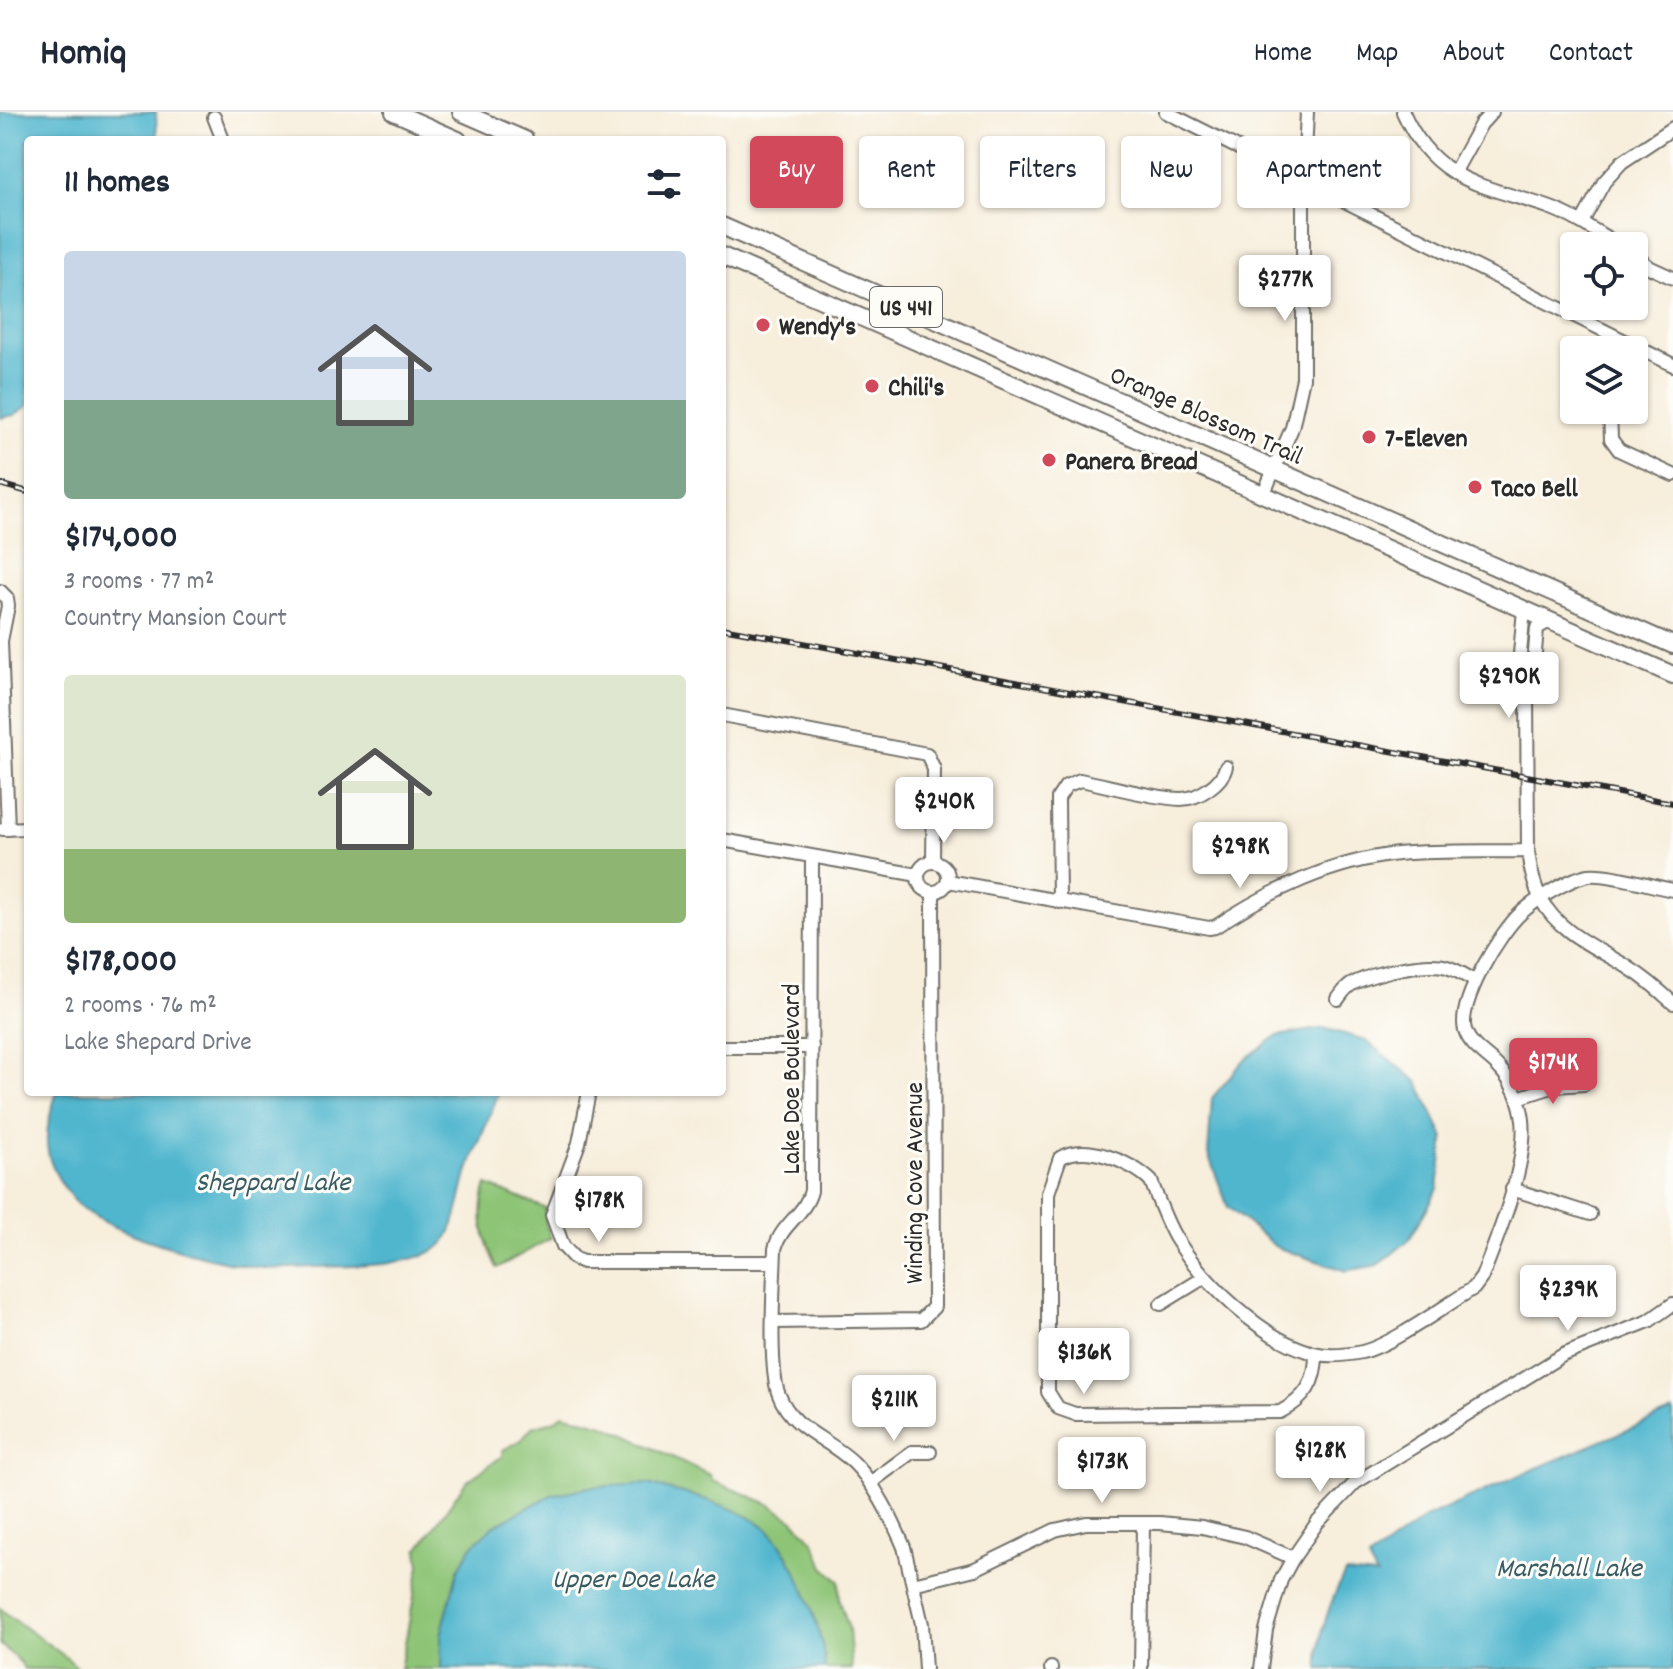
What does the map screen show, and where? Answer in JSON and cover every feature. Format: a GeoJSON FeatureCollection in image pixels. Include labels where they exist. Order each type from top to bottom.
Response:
{"type":"FeatureCollection","features":[{"type":"Feature","properties":{"kind":"main road"},"geometry":{"type":"LineString","coordinates":[[394,112],[449,136]]}},
{"type":"Feature","properties":{"kind":"main road"},"geometry":{"type":"LineString","coordinates":[[461,112],[516,136]]}},
{"type":"Feature","properties":{"kind":"main road","name":"Orange Blossom Trail"},"geometry":{"type":"LineString","coordinates":[[726,228],[1673,645]]}},
{"type":"Feature","properties":{"kind":"main road","name":"Orange Blossom Trail"},"geometry":{"type":"LineString","coordinates":[[726,258],[1673,675]]}},
{"type":"Feature","properties":{"kind":"main road"},"geometry":{"type":"LineString","coordinates":[[954,359],[988,359],[999,348]]}},
{"type":"Feature","properties":{"kind":"main road"},"geometry":{"type":"LineString","coordinates":[[996,377],[1004,369],[1013,367],[1041,367]]}},
{"type":"Feature","properties":{"kind":"main road"},"geometry":{"type":"LineString","coordinates":[[1482,591],[1504,592],[1517,586],[1522,579]]}},
{"type":"Feature","properties":{"kind":"main road"},"geometry":{"type":"LineString","coordinates":[[1524,609],[1534,602],[1571,600]]}},
{"type":"Feature","properties":{"kind":"street"},"geometry":{"type":"LineString","coordinates":[[1166,112],[1237,148]]}},
{"type":"Feature","properties":{"kind":"street"},"geometry":{"type":"LineString","coordinates":[[1306,136],[1307,112]]}},
{"type":"Feature","properties":{"kind":"street"},"geometry":{"type":"LineString","coordinates":[[1403,112],[1427,154],[1454,173],[1504,195],[1550,208],[1598,232]]}},
{"type":"Feature","properties":{"kind":"street"},"geometry":{"type":"LineString","coordinates":[[1454,173],[1481,124],[1492,112]]}},
{"type":"Feature","properties":{"kind":"street"},"geometry":{"type":"LineString","coordinates":[[214,117],[221,136]]}},
{"type":"Feature","properties":{"kind":"street"},"geometry":{"type":"LineString","coordinates":[[1582,222],[1604,182],[1622,162],[1673,128]]}},
{"type":"Feature","properties":{"kind":"street"},"geometry":{"type":"LineString","coordinates":[[1263,495],[1292,428],[1303,378],[1304,208]]}},
{"type":"Feature","properties":{"kind":"street"},"geometry":{"type":"LineString","coordinates":[[1358,208],[1673,365]]}},
{"type":"Feature","properties":{"kind":"street"},"geometry":{"type":"LineString","coordinates":[[1648,266],[1673,278]]}},
{"type":"Feature","properties":{"kind":"street"},"geometry":{"type":"LineString","coordinates":[[1610,424],[1611,439],[1619,450],[1673,475]]}},
{"type":"Feature","properties":{"kind":"street"},"geometry":{"type":"LineString","coordinates":[[0,591],[7,598],[8,606],[1,641],[4,829],[24,828]]}},
{"type":"Feature","properties":{"kind":"street"},"geometry":{"type":"LineString","coordinates":[[1524,609],[1520,654],[1527,689],[1528,851],[1540,898],[1555,919],[1579,938],[1632,969],[1673,1003]]}},
{"type":"Feature","properties":{"kind":"street"},"geometry":{"type":"LineString","coordinates":[[1527,689],[1534,664],[1537,628],[1546,623],[1555,623]]}},
{"type":"Feature","properties":{"kind":"street"},"geometry":{"type":"LineString","coordinates":[[726,716],[927,754],[934,769],[933,861]]}},
{"type":"Feature","properties":{"kind":"street"},"geometry":{"type":"LineString","coordinates":[[1059,902],[1058,798],[1066,786],[1080,780],[1186,799],[1213,785],[1224,774],[1226,767]]}},
{"type":"Feature","properties":{"kind":"street"},"geometry":{"type":"LineString","coordinates":[[726,841],[918,875]]}},
{"type":"Feature","properties":{"kind":"street"},"geometry":{"type":"LineString","coordinates":[[948,881],[1209,928],[1293,884],[1365,860],[1396,854],[1528,851]]}},
{"type":"Feature","properties":{"kind":"street","name":"Lake Doe Boulevard"},"geometry":{"type":"LineString","coordinates":[[812,857],[811,1191],[804,1208],[780,1235],[775,1249],[775,1384],[789,1414],[799,1425],[854,1463],[870,1483],[904,1547],[922,1624],[925,1669]]}},
{"type":"Feature","properties":{"kind":"street"},"geometry":{"type":"LineString","coordinates":[[933,861],[945,868],[948,881],[942,889],[933,892],[923,889],[918,875],[921,867],[933,861]]}},
{"type":"Feature","properties":{"kind":"street"},"geometry":{"type":"LineString","coordinates":[[1316,1354],[1314,1379],[1308,1391],[1301,1400],[1280,1412],[1075,1414],[1058,1408],[1048,1392],[1048,1193],[1055,1169],[1064,1155],[1099,1155],[1144,1174],[1151,1181],[1174,1235],[1205,1277],[1255,1322],[1287,1342],[1316,1354],[1353,1353],[1374,1348],[1474,1288],[1482,1277],[1512,1189],[1523,1137],[1523,1118],[1518,1098],[1501,1069],[1476,1048],[1466,1032],[1463,1019],[1475,981],[1514,920],[1540,898],[1590,875],[1673,890]]}},
{"type":"Feature","properties":{"kind":"street","name":"Winding Cove Avenue"},"geometry":{"type":"LineString","coordinates":[[774,1322],[921,1320],[934,1307],[933,892]]}},
{"type":"Feature","properties":{"kind":"street"},"geometry":{"type":"LineString","coordinates":[[1338,999],[1345,988],[1355,982],[1394,970],[1429,965],[1447,967],[1475,981]]}},
{"type":"Feature","properties":{"kind":"street"},"geometry":{"type":"LineString","coordinates":[[726,1047],[812,1047]]}},
{"type":"Feature","properties":{"kind":"street"},"geometry":{"type":"LineString","coordinates":[[1518,1098],[1555,1086],[1584,1084]]}},
{"type":"Feature","properties":{"kind":"street"},"geometry":{"type":"LineString","coordinates":[[588,1096],[579,1143],[552,1215],[559,1238],[575,1259],[583,1262],[774,1262]]}},
{"type":"Feature","properties":{"kind":"street"},"geometry":{"type":"LineString","coordinates":[[1512,1189],[1590,1214]]}},
{"type":"Feature","properties":{"kind":"street"},"geometry":{"type":"LineString","coordinates":[[1161,1304],[1205,1277]]}},
{"type":"Feature","properties":{"kind":"street"},"geometry":{"type":"LineString","coordinates":[[1261,1669],[1272,1604],[1293,1558],[1317,1523],[1355,1483],[1563,1355],[1649,1321],[1673,1304]]}},
{"type":"Feature","properties":{"kind":"street"},"geometry":{"type":"LineString","coordinates":[[870,1483],[912,1452],[930,1452]]}},
{"type":"Feature","properties":{"kind":"street"},"geometry":{"type":"LineString","coordinates":[[1141,1669],[1143,1523]]}},
{"type":"Feature","properties":{"kind":"street"},"geometry":{"type":"LineString","coordinates":[[913,1584],[975,1569],[1070,1526],[1177,1524],[1223,1531],[1262,1543],[1293,1558]]}},
{"type":"Feature","properties":{"kind":"green space"},"geometry":{"type":"Polygon","coordinates":[[[487,1185],[545,1208],[551,1238],[497,1268],[483,1228],[487,1185]]]}},
{"type":"Feature","properties":{"kind":"green space"},"geometry":{"type":"Polygon","coordinates":[[[563,1414],[607,1426],[710,1475],[713,1481],[769,1504],[794,1520],[814,1542],[824,1567],[839,1581],[840,1601],[849,1629],[852,1669],[825,1669],[825,1656],[458,1570],[441,1635],[441,1669],[400,1669],[420,1565],[418,1550],[466,1482],[502,1456],[503,1450],[520,1441],[532,1427],[554,1421],[563,1414]]]}},
{"type":"Feature","properties":{"kind":"green space"},"geometry":{"type":"Polygon","coordinates":[[[0,1608],[79,1669],[24,1669],[0,1644],[0,1608]]]}},
{"type":"Feature","properties":{"kind":"water"},"geometry":{"type":"Polygon","coordinates":[[[0,112],[156,112],[157,136],[24,136],[24,409],[0,418],[0,112]]]}},
{"type":"Feature","properties":{"kind":"water"},"geometry":{"type":"Polygon","coordinates":[[[1324,1028],[1365,1040],[1418,1082],[1444,1138],[1438,1189],[1409,1240],[1378,1265],[1346,1271],[1276,1247],[1228,1207],[1208,1154],[1212,1098],[1245,1059],[1277,1036],[1324,1028]]]}},
{"type":"Feature","properties":{"kind":"water","name":"Sheppard Lake"},"geometry":{"type":"Polygon","coordinates":[[[56,1096],[497,1096],[468,1171],[447,1239],[430,1253],[415,1258],[361,1266],[276,1269],[244,1265],[162,1245],[108,1224],[87,1212],[73,1199],[55,1172],[47,1148],[49,1122],[56,1096]]]}},
{"type":"Feature","properties":{"kind":"water","name":"Marshall Lake"},"geometry":{"type":"Polygon","coordinates":[[[1673,1411],[1673,1669],[1319,1669],[1320,1644],[1326,1619],[1345,1573],[1377,1576],[1368,1560],[1425,1518],[1673,1411]]]}},
{"type":"Feature","properties":{"kind":"water","name":"Upper Doe Lake"},"geometry":{"type":"Polygon","coordinates":[[[648,1484],[732,1509],[770,1532],[782,1547],[804,1588],[819,1633],[825,1669],[441,1669],[441,1635],[458,1570],[472,1546],[492,1527],[551,1495],[590,1487],[648,1484]]]}},
{"type":"Feature","properties":{"kind":"railway"},"geometry":{"type":"LineString","coordinates":[[0,484],[24,491]]}},
{"type":"Feature","properties":{"kind":"railway"},"geometry":{"type":"LineString","coordinates":[[726,629],[1673,803]]}},
{"type":"Feature","properties":{"kind":"place","name":"Wendy's"},"geometry":{"type":"Point","coordinates":[763,325]}},
{"type":"Feature","properties":{"kind":"place","name":"Chili's"},"geometry":{"type":"Point","coordinates":[872,386]}},
{"type":"Feature","properties":{"kind":"place","name":"7-Eleven"},"geometry":{"type":"Point","coordinates":[1369,437]}},
{"type":"Feature","properties":{"kind":"place","name":"Panera Bread"},"geometry":{"type":"Point","coordinates":[1049,460]}},
{"type":"Feature","properties":{"kind":"place","name":"Taco Bell"},"geometry":{"type":"Point","coordinates":[1475,487]}}]}
